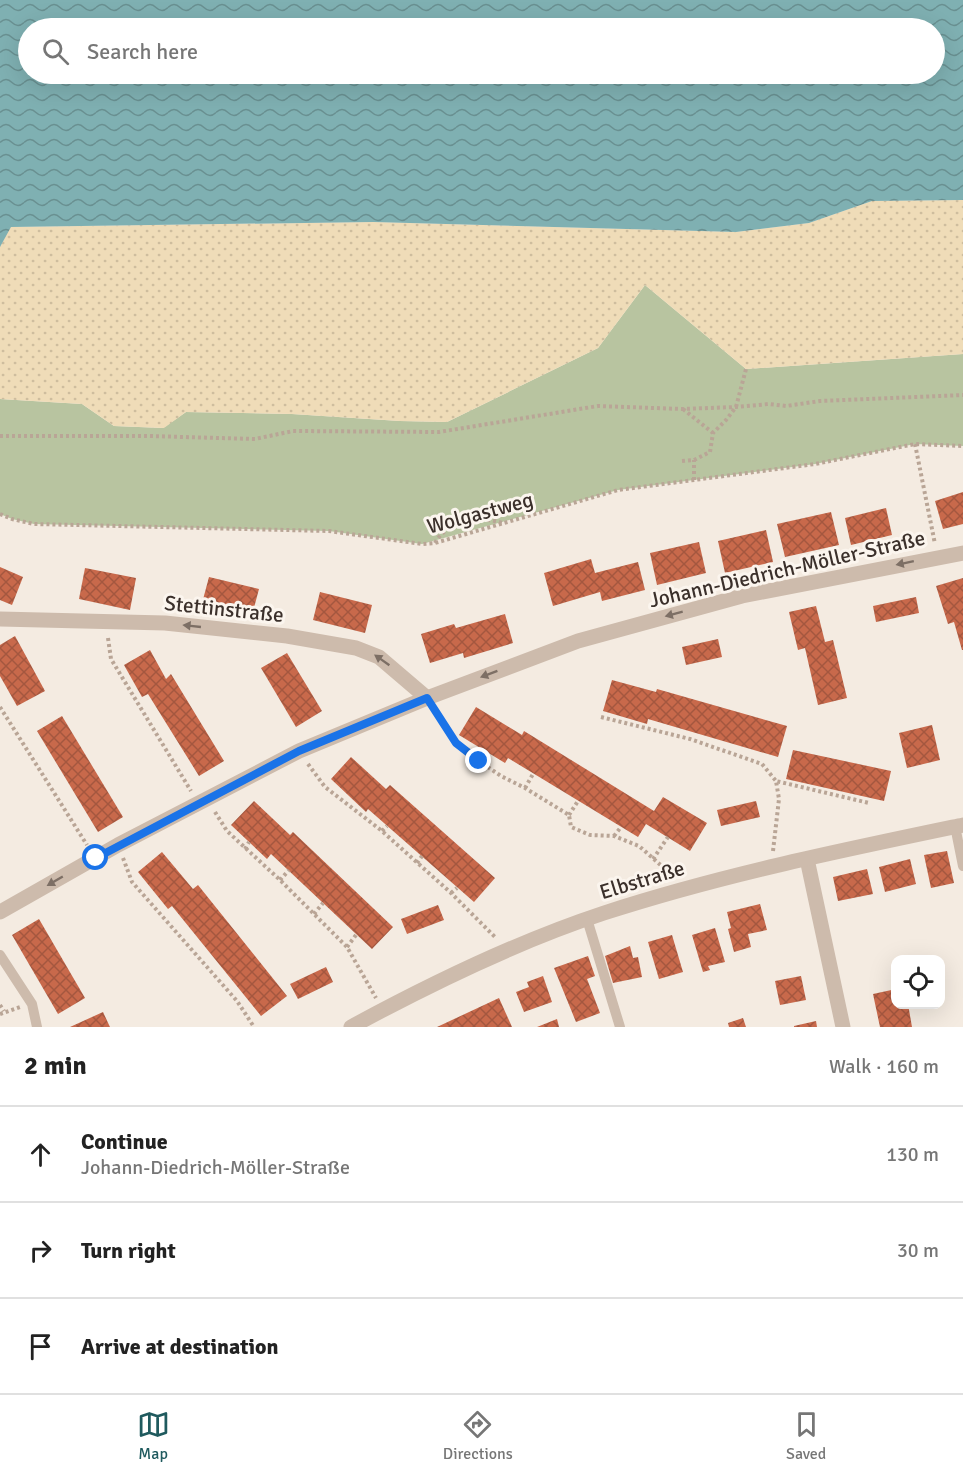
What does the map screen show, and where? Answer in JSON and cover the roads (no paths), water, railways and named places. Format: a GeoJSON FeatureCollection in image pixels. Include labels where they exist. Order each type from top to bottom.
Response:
{"type":"FeatureCollection","features":[{"type":"Feature","properties":{"kind":"street","name":"Johann-Diedrich-Möller-Straße"},"geometry":{"type":"LineString","coordinates":[[0,912],[118,845],[299,751],[427,698],[578,640],[742,596],[938,556],[963,553]]}},
{"type":"Feature","properties":{"kind":"street","name":"Stettinstraße"},"geometry":{"type":"LineString","coordinates":[[0,620],[165,623],[276,634],[356,648],[379,657],[427,698]]}},
{"type":"Feature","properties":{"kind":"street","name":"Elbstraße"},"geometry":{"type":"LineString","coordinates":[[351,1027],[507,949],[587,919],[687,888],[959,825]]}},
{"type":"Feature","properties":{"kind":"street"},"geometry":{"type":"LineString","coordinates":[[807,859],[843,1027]]}},
{"type":"Feature","properties":{"kind":"lane"},"geometry":{"type":"LineString","coordinates":[[959,825],[963,866]]}},
{"type":"Feature","properties":{"kind":"lane"},"geometry":{"type":"LineString","coordinates":[[587,919],[620,1027]]}},
{"type":"Feature","properties":{"kind":"lane"},"geometry":{"type":"LineString","coordinates":[[0,955],[32,1004],[34,1026]]}},
{"type":"Feature","properties":{"kind":"water"},"geometry":{"type":"Polygon","coordinates":[[[0,0],[963,0],[963,200],[872,201],[809,223],[736,232],[373,222],[11,227],[0,247],[0,0]]]}}]}
